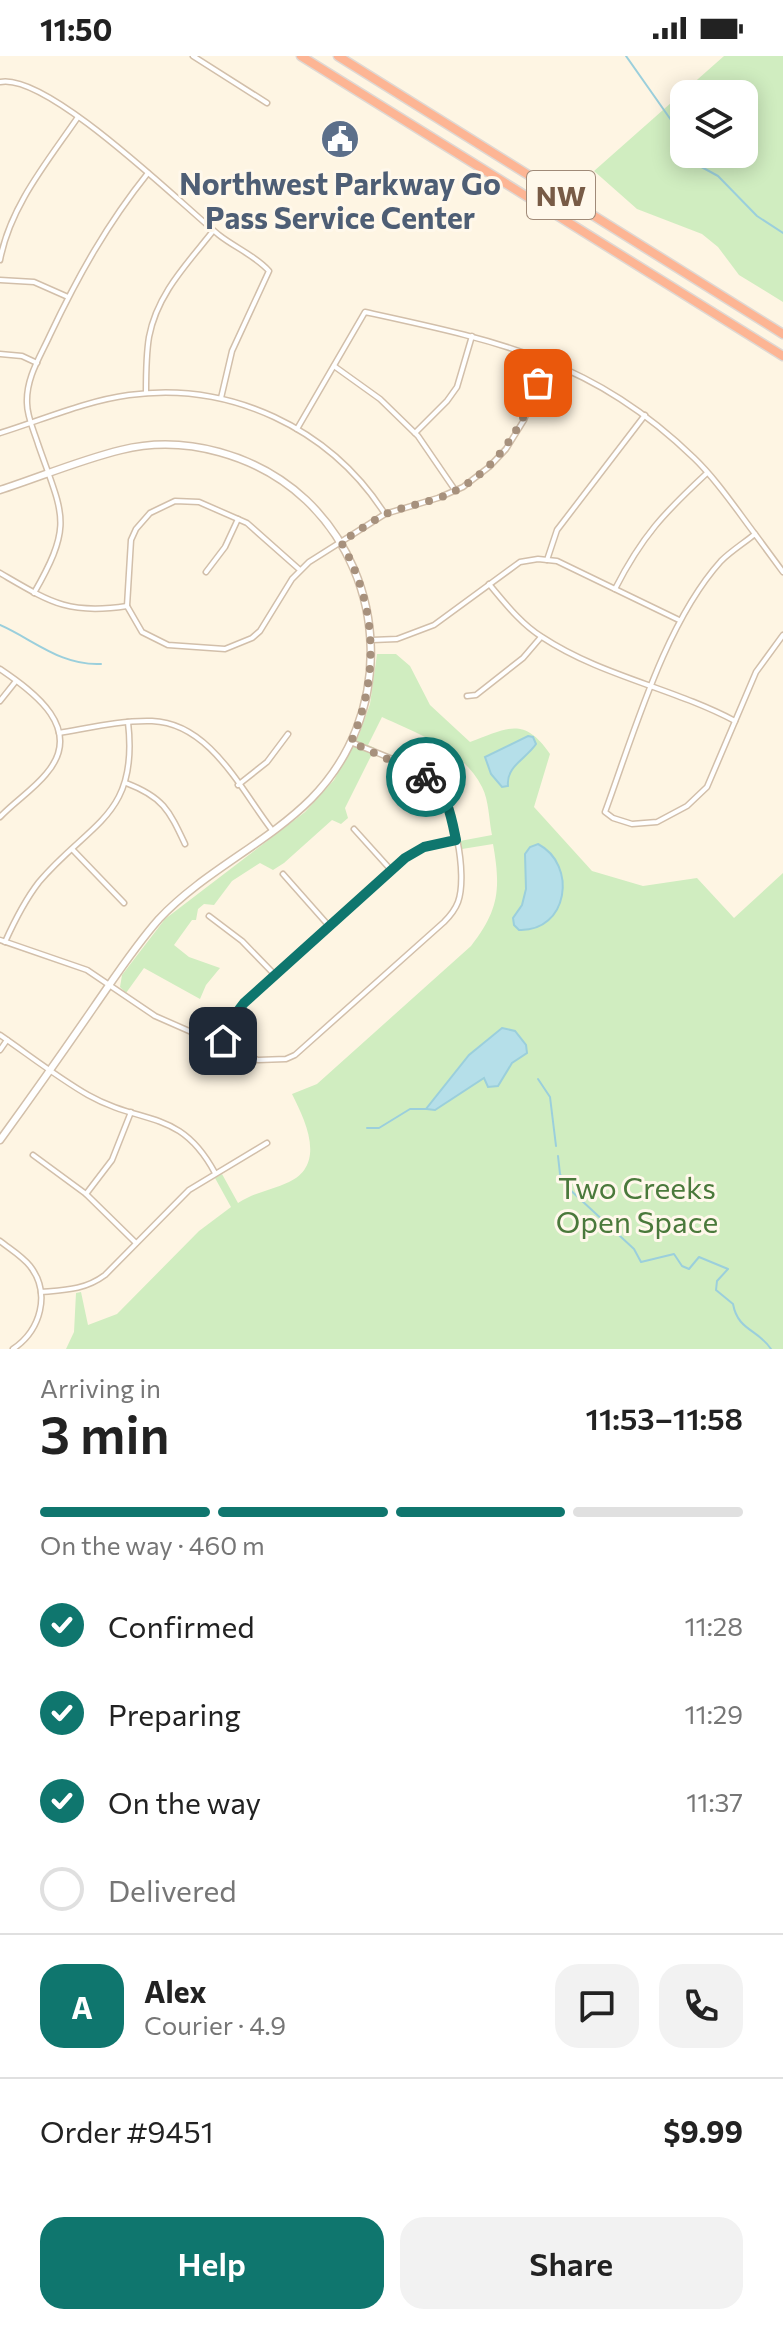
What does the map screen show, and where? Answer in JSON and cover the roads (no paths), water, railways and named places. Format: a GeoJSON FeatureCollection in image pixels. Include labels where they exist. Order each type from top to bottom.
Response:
{"type":"FeatureCollection","features":[{"type":"Feature","properties":{"kind":"highway","name":"NW"},"geometry":{"type":"LineString","coordinates":[[301,56],[783,356]]}},
{"type":"Feature","properties":{"kind":"highway","name":"NW"},"geometry":{"type":"LineString","coordinates":[[338,56],[783,334]]}},
{"type":"Feature","properties":{"kind":"street"},"geometry":{"type":"LineString","coordinates":[[193,56],[267,103]]}},
{"type":"Feature","properties":{"kind":"street"},"geometry":{"type":"LineString","coordinates":[[0,82],[19,83],[78,117],[213,230],[269,271],[232,351],[221,398]]}},
{"type":"Feature","properties":{"kind":"street"},"geometry":{"type":"LineString","coordinates":[[0,260],[6,234],[20,204],[78,117]]}},
{"type":"Feature","properties":{"kind":"street"},"geometry":{"type":"LineString","coordinates":[[34,593],[57,551],[62,527],[58,501],[31,424],[27,406],[28,382],[68,297],[98,243],[148,173]]}},
{"type":"Feature","properties":{"kind":"street"},"geometry":{"type":"LineString","coordinates":[[146,393],[149,336],[162,300],[213,230]]}},
{"type":"Feature","properties":{"kind":"street"},"geometry":{"type":"LineString","coordinates":[[0,280],[34,282],[68,297]]}},
{"type":"Feature","properties":{"kind":"street"},"geometry":{"type":"LineString","coordinates":[[297,429],[365,312],[472,336],[547,360],[597,383],[645,415],[707,473],[783,572]]}},
{"type":"Feature","properties":{"kind":"street"},"geometry":{"type":"LineString","coordinates":[[415,433],[457,387],[472,336]]}},
{"type":"Feature","properties":{"kind":"street"},"geometry":{"type":"LineString","coordinates":[[0,354],[22,356],[37,363]]}},
{"type":"Feature","properties":{"kind":"street"},"geometry":{"type":"LineString","coordinates":[[300,570],[260,532],[199,502],[183,500],[158,507],[136,529],[131,540],[127,606],[142,632],[168,645],[225,649],[243,643],[260,631],[300,570],[385,514],[455,490],[489,467],[506,449],[524,420],[547,360]]}},
{"type":"Feature","properties":{"kind":"street"},"geometry":{"type":"LineString","coordinates":[[334,366],[380,399],[415,433],[455,490]]}},
{"type":"Feature","properties":{"kind":"street"},"geometry":{"type":"LineString","coordinates":[[0,433],[98,401],[146,393],[183,392],[221,398],[268,414],[297,429],[345,464],[385,514]]}},
{"type":"Feature","properties":{"kind":"street"},"geometry":{"type":"LineString","coordinates":[[547,560],[557,530],[645,415]]}},
{"type":"Feature","properties":{"kind":"street"},"geometry":{"type":"LineString","coordinates":[[0,490],[122,450],[163,445],[200,448],[256,465],[290,486],[321,515],[341,542],[365,599],[372,640],[365,702],[351,742],[323,786],[302,807],[170,909],[148,932],[0,1140]]}},
{"type":"Feature","properties":{"kind":"street"},"geometry":{"type":"LineString","coordinates":[[615,589],[627,562],[655,523],[707,473]]}},
{"type":"Feature","properties":{"kind":"street"},"geometry":{"type":"LineString","coordinates":[[206,572],[225,547],[238,519]]}},
{"type":"Feature","properties":{"kind":"street"},"geometry":{"type":"LineString","coordinates":[[755,534],[723,559],[679,620],[605,812],[632,824],[657,822],[687,806],[707,787],[756,672],[783,635]]}},
{"type":"Feature","properties":{"kind":"street"},"geometry":{"type":"LineString","coordinates":[[372,640],[397,639],[434,625],[520,562],[547,560],[557,561],[679,620]]}},
{"type":"Feature","properties":{"kind":"street"},"geometry":{"type":"LineString","coordinates":[[0,573],[34,593],[77,609],[104,610],[127,606]]}},
{"type":"Feature","properties":{"kind":"street"},"geometry":{"type":"LineString","coordinates":[[489,584],[541,637],[583,660],[735,721]]}},
{"type":"Feature","properties":{"kind":"street"},"geometry":{"type":"LineString","coordinates":[[467,696],[476,695],[523,658],[541,637]]}},
{"type":"Feature","properties":{"kind":"street"},"geometry":{"type":"LineString","coordinates":[[0,669],[45,704],[59,733],[56,755],[46,774],[0,817]]}},
{"type":"Feature","properties":{"kind":"street"},"geometry":{"type":"LineString","coordinates":[[0,701],[16,681]]}},
{"type":"Feature","properties":{"kind":"street"},"geometry":{"type":"LineString","coordinates":[[128,722],[131,757],[126,783],[108,814],[34,889],[3,941],[75,965],[155,1016],[258,1060],[286,1059],[305,1048],[452,913],[462,886],[449,805],[434,784],[416,772],[351,742]]}},
{"type":"Feature","properties":{"kind":"street"},"geometry":{"type":"LineString","coordinates":[[59,733],[128,722],[161,722],[188,731],[212,751],[272,830]]}},
{"type":"Feature","properties":{"kind":"street"},"geometry":{"type":"LineString","coordinates":[[238,785],[267,762],[288,734]]}},
{"type":"Feature","properties":{"kind":"street"},"geometry":{"type":"LineString","coordinates":[[126,783],[153,795],[166,805],[185,844]]}},
{"type":"Feature","properties":{"kind":"street"},"geometry":{"type":"LineString","coordinates":[[354,829],[391,870]]}},
{"type":"Feature","properties":{"kind":"street"},"geometry":{"type":"LineString","coordinates":[[221,1045],[236,1012],[391,870],[414,852],[456,840]]}},
{"type":"Feature","properties":{"kind":"street"},"geometry":{"type":"LineString","coordinates":[[73,850],[124,903]]}},
{"type":"Feature","properties":{"kind":"street"},"geometry":{"type":"LineString","coordinates":[[283,874],[329,926]]}},
{"type":"Feature","properties":{"kind":"street"},"geometry":{"type":"LineString","coordinates":[[209,916],[249,947],[275,975]]}},
{"type":"Feature","properties":{"kind":"street"},"geometry":{"type":"LineString","coordinates":[[0,1035],[91,1097],[164,1123],[191,1138],[203,1150],[215,1173]]}},
{"type":"Feature","properties":{"kind":"street"},"geometry":{"type":"LineString","coordinates":[[0,1050],[7,1040]]}},
{"type":"Feature","properties":{"kind":"street"},"geometry":{"type":"LineString","coordinates":[[86,1194],[112,1160],[131,1112]]}},
{"type":"Feature","properties":{"kind":"street"},"geometry":{"type":"LineString","coordinates":[[41,1292],[80,1289],[92,1284],[184,1194],[267,1143]]}},
{"type":"Feature","properties":{"kind":"street"},"geometry":{"type":"LineString","coordinates":[[33,1155],[86,1194],[136,1243]]}},
{"type":"Feature","properties":{"kind":"street"},"geometry":{"type":"LineString","coordinates":[[0,1241],[28,1263],[41,1292],[39,1318],[13,1349]]}},
{"type":"Feature","properties":{"kind":"water"},"geometry":{"type":"Polygon","coordinates":[[[528,736],[533,737],[536,744],[513,768],[508,786],[502,787],[491,774],[485,757],[528,736]]]}},
{"type":"Feature","properties":{"kind":"water"},"geometry":{"type":"Polygon","coordinates":[[[538,844],[551,854],[559,867],[562,896],[548,920],[536,928],[519,930],[513,918],[522,905],[526,889],[525,854],[530,847],[538,844]]]}},
{"type":"Feature","properties":{"kind":"water"},"geometry":{"type":"Polygon","coordinates":[[[502,1028],[515,1031],[526,1045],[527,1053],[512,1063],[498,1086],[488,1087],[484,1078],[435,1110],[426,1109],[469,1055],[502,1028]]]}},
{"type":"Feature","properties":{"kind":"waterway"},"geometry":{"type":"LineString","coordinates":[[626,56],[670,119]]}},
{"type":"Feature","properties":{"kind":"waterway"},"geometry":{"type":"LineString","coordinates":[[703,168],[718,176],[757,216],[783,233]]}},
{"type":"Feature","properties":{"kind":"waterway"},"geometry":{"type":"LineString","coordinates":[[0,625],[60,656],[87,664],[101,664]]}},
{"type":"Feature","properties":{"kind":"waterway"},"geometry":{"type":"LineString","coordinates":[[538,1079],[550,1097],[556,1146]]}},
{"type":"Feature","properties":{"kind":"waterway"},"geometry":{"type":"LineString","coordinates":[[367,1128],[379,1128],[410,1109],[426,1109]]}},
{"type":"Feature","properties":{"kind":"waterway"},"geometry":{"type":"LineString","coordinates":[[558,1156],[560,1174],[567,1187],[634,1249],[641,1262],[674,1254],[682,1266],[689,1269],[699,1257],[728,1269],[717,1281],[716,1290],[733,1304],[739,1320],[771,1349]]}},
{"type":"Feature","properties":{"kind":"place","name":"Northwest Parkway Go Pass Service Center"},"geometry":{"type":"Point","coordinates":[340,139]}},
{"type":"Feature","properties":{"kind":"park label","name":"Two Creeks Open Space"},"geometry":{"type":"Point","coordinates":[637,1203]}}]}
